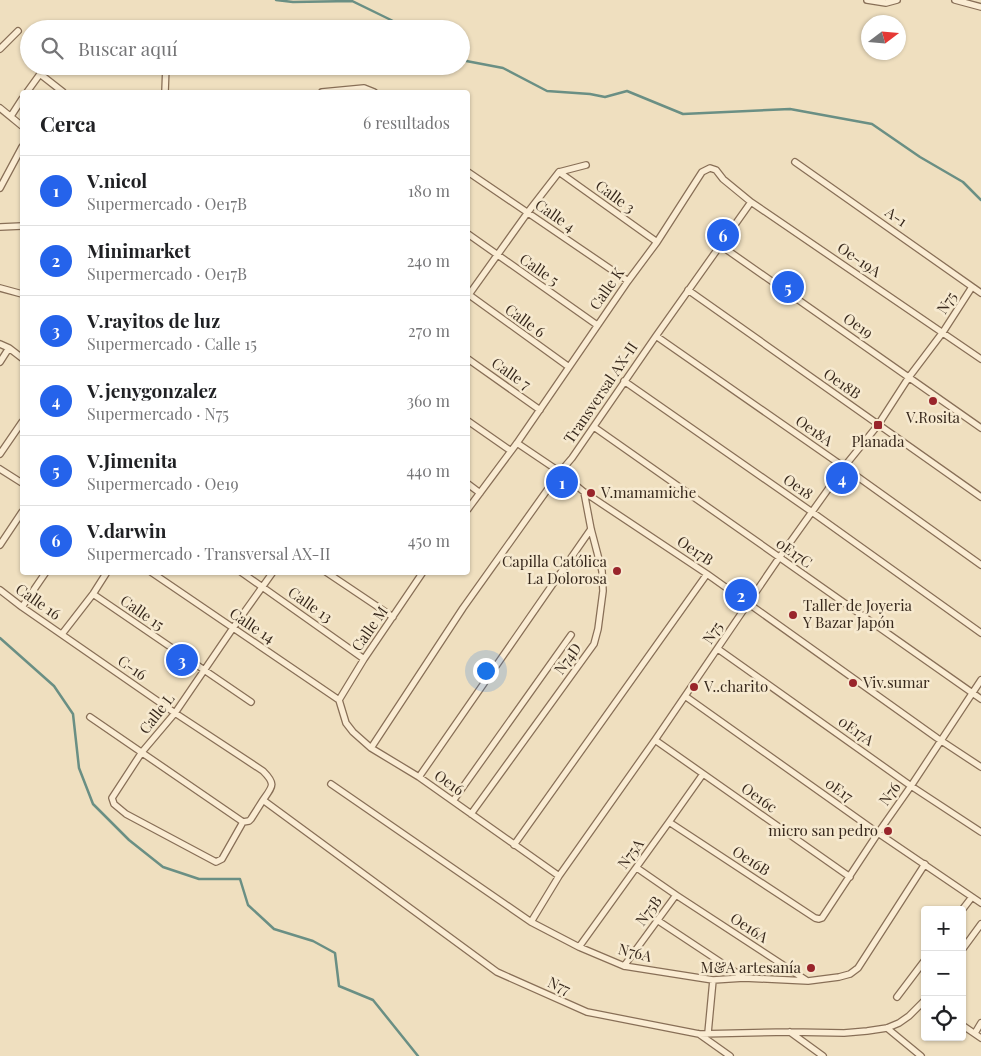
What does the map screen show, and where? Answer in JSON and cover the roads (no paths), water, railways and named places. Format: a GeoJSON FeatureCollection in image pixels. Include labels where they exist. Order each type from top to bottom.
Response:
{"type":"FeatureCollection","features":[{"type":"Feature","properties":{"kind":"street"},"geometry":{"type":"LineString","coordinates":[[867,0],[886,3],[897,0]]}},
{"type":"Feature","properties":{"kind":"street"},"geometry":{"type":"LineString","coordinates":[[955,0],[981,7]]}},
{"type":"Feature","properties":{"kind":"street"},"geometry":{"type":"LineString","coordinates":[[0,49],[18,31]]}},
{"type":"Feature","properties":{"kind":"street"},"geometry":{"type":"LineString","coordinates":[[28,90],[39,75]]}},
{"type":"Feature","properties":{"kind":"street"},"geometry":{"type":"LineString","coordinates":[[41,75],[60,90]]}},
{"type":"Feature","properties":{"kind":"street"},"geometry":{"type":"LineString","coordinates":[[165,90],[166,75]]}},
{"type":"Feature","properties":{"kind":"street"},"geometry":{"type":"LineString","coordinates":[[343,90],[364,88],[369,90]]}},
{"type":"Feature","properties":{"kind":"street"},"geometry":{"type":"LineString","coordinates":[[11,116],[20,102]]}},
{"type":"Feature","properties":{"kind":"street"},"geometry":{"type":"LineString","coordinates":[[0,108],[20,124]]}},
{"type":"Feature","properties":{"kind":"street"},"geometry":{"type":"LineString","coordinates":[[0,188],[20,151]]}},
{"type":"Feature","properties":{"kind":"street","name":"A-1"},"geometry":{"type":"LineString","coordinates":[[796,162],[981,293]]}},
{"type":"Feature","properties":{"kind":"street"},"geometry":{"type":"LineString","coordinates":[[470,292],[559,172],[586,165]]}},
{"type":"Feature","properties":{"kind":"street","name":"Calle K"},"geometry":{"type":"LineString","coordinates":[[517,443],[628,281],[657,242],[702,172],[710,168],[714,169],[724,179]]}},
{"type":"Feature","properties":{"kind":"street","name":"Calle 3"},"geometry":{"type":"LineString","coordinates":[[559,172],[657,242]]}},
{"type":"Feature","properties":{"kind":"street","name":"Calle 4"},"geometry":{"type":"LineString","coordinates":[[470,173],[628,281]]}},
{"type":"Feature","properties":{"kind":"street","name":"Oe-19A"},"geometry":{"type":"LineString","coordinates":[[724,179],[751,202],[981,359]]}},
{"type":"Feature","properties":{"kind":"street","name":"Transversal AX-II"},"geometry":{"type":"LineString","coordinates":[[371,748],[463,608],[594,427],[624,381],[751,202]]}},
{"type":"Feature","properties":{"kind":"street"},"geometry":{"type":"LineString","coordinates":[[0,227],[20,226]]}},
{"type":"Feature","properties":{"kind":"street","name":"Calle 5"},"geometry":{"type":"LineString","coordinates":[[470,236],[597,326]]}},
{"type":"Feature","properties":{"kind":"street","name":"Oe19"},"geometry":{"type":"LineString","coordinates":[[720,245],[981,428]]}},
{"type":"Feature","properties":{"kind":"street","name":"N75"},"geometry":{"type":"LineString","coordinates":[[531,922],[559,876],[718,649],[779,558],[844,467],[878,425],[972,287]]}},
{"type":"Feature","properties":{"kind":"street"},"geometry":{"type":"LineString","coordinates":[[0,288],[20,293]]}},
{"type":"Feature","properties":{"kind":"street","name":"Oe18B"},"geometry":{"type":"LineString","coordinates":[[688,290],[981,497]]}},
{"type":"Feature","properties":{"kind":"street","name":"Calle 6"},"geometry":{"type":"LineString","coordinates":[[470,296],[569,368]]}},
{"type":"Feature","properties":{"kind":"street","name":"Oe18A"},"geometry":{"type":"LineString","coordinates":[[656,336],[981,565]]}},
{"type":"Feature","properties":{"kind":"street"},"geometry":{"type":"LineString","coordinates":[[0,344],[20,356]]}},
{"type":"Feature","properties":{"kind":"street"},"geometry":{"type":"LineString","coordinates":[[0,362],[9,348]]}},
{"type":"Feature","properties":{"kind":"street","name":"Calle 7"},"geometry":{"type":"LineString","coordinates":[[470,360],[540,410]]}},
{"type":"Feature","properties":{"kind":"street","name":"Oe18"},"geometry":{"type":"LineString","coordinates":[[624,381],[981,633]]}},
{"type":"Feature","properties":{"kind":"street"},"geometry":{"type":"LineString","coordinates":[[470,422],[511,450]]}},
{"type":"Feature","properties":{"kind":"street"},"geometry":{"type":"LineString","coordinates":[[0,454],[20,425]]}},
{"type":"Feature","properties":{"kind":"street","name":"0E17C"},"geometry":{"type":"LineString","coordinates":[[594,427],[981,699]]}},
{"type":"Feature","properties":{"kind":"street"},"geometry":{"type":"LineString","coordinates":[[470,506],[517,443]]}},
{"type":"Feature","properties":{"kind":"street","name":"Oe17B"},"geometry":{"type":"LineString","coordinates":[[517,443],[560,472],[584,492],[707,574],[941,741],[981,767]]}},
{"type":"Feature","properties":{"kind":"street"},"geometry":{"type":"LineString","coordinates":[[0,469],[20,482]]}},
{"type":"Feature","properties":{"kind":"street"},"geometry":{"type":"LineString","coordinates":[[470,486],[480,493]]}},
{"type":"Feature","properties":{"kind":"street","name":"N74D"},"geometry":{"type":"LineString","coordinates":[[471,814],[594,644],[603,591],[602,571],[590,529],[584,492]]}},
{"type":"Feature","properties":{"kind":"street"},"geometry":{"type":"LineString","coordinates":[[0,545],[20,515]]}},
{"type":"Feature","properties":{"kind":"street"},"geometry":{"type":"LineString","coordinates":[[419,777],[590,529]]}},
{"type":"Feature","properties":{"kind":"street"},"geometry":{"type":"LineString","coordinates":[[514,845],[707,574]]}},
{"type":"Feature","properties":{"kind":"street"},"geometry":{"type":"LineString","coordinates":[[22,607],[44,575]]}},
{"type":"Feature","properties":{"kind":"street"},"geometry":{"type":"LineString","coordinates":[[62,634],[105,575]]}},
{"type":"Feature","properties":{"kind":"street","name":"Calle 14"},"geometry":{"type":"LineString","coordinates":[[155,575],[338,700]]}},
{"type":"Feature","properties":{"kind":"street","name":"Calle 13"},"geometry":{"type":"LineString","coordinates":[[246,575],[364,659]]}},
{"type":"Feature","properties":{"kind":"street","name":"Calle L"},"geometry":{"type":"LineString","coordinates":[[243,822],[222,859],[216,862],[126,814],[117,807],[112,798],[142,752],[175,713],[271,575]]}},
{"type":"Feature","properties":{"kind":"street"},"geometry":{"type":"LineString","coordinates":[[330,575],[393,617]]}},
{"type":"Feature","properties":{"kind":"street","name":"Calle M"},"geometry":{"type":"LineString","coordinates":[[338,700],[421,575]]}},
{"type":"Feature","properties":{"kind":"street","name":"Calle 16"},"geometry":{"type":"LineString","coordinates":[[0,590],[62,634]]}},
{"type":"Feature","properties":{"kind":"street","name":"Calle 15"},"geometry":{"type":"LineString","coordinates":[[92,594],[251,702]]}},
{"type":"Feature","properties":{"kind":"street","name":"C-16"},"geometry":{"type":"LineString","coordinates":[[62,634],[175,713],[264,771],[272,780],[272,784],[263,800]]}},
{"type":"Feature","properties":{"kind":"street"},"geometry":{"type":"LineString","coordinates":[[453,801],[571,635]]}},
{"type":"Feature","properties":{"kind":"street","name":"0E17A"},"geometry":{"type":"LineString","coordinates":[[718,649],[911,786],[981,832]]}},
{"type":"Feature","properties":{"kind":"street","name":"N76"},"geometry":{"type":"LineString","coordinates":[[818,919],[822,918],[850,877],[981,680]]}},
{"type":"Feature","properties":{"kind":"street","name":"0E17"},"geometry":{"type":"LineString","coordinates":[[685,696],[878,833],[981,903]]}},
{"type":"Feature","properties":{"kind":"street","name":"Oe16"},"geometry":{"type":"LineString","coordinates":[[338,700],[346,723],[371,748],[419,777],[559,876]]}},
{"type":"Feature","properties":{"kind":"street"},"geometry":{"type":"LineString","coordinates":[[90,718],[243,822],[251,819],[263,800]]}},
{"type":"Feature","properties":{"kind":"street","name":"Oe16c"},"geometry":{"type":"LineString","coordinates":[[655,740],[850,877]]}},
{"type":"Feature","properties":{"kind":"street","name":"N75A"},"geometry":{"type":"LineString","coordinates":[[579,947],[703,774]]}},
{"type":"Feature","properties":{"kind":"street","name":"N76A"},"geometry":{"type":"LineString","coordinates":[[331,784],[531,922],[579,947],[624,966],[713,980],[744,978],[808,981],[850,974],[858,968],[925,864]]}},
{"type":"Feature","properties":{"kind":"street","name":"N77"},"geometry":{"type":"LineString","coordinates":[[263,800],[497,972],[587,1012],[699,1034],[844,1033],[867,1032],[887,1028],[909,1016],[921,1004]]}},
{"type":"Feature","properties":{"kind":"street","name":"Oe16B"},"geometry":{"type":"LineString","coordinates":[[670,822],[818,919]]}},
{"type":"Feature","properties":{"kind":"street","name":"Oe16A"},"geometry":{"type":"LineString","coordinates":[[636,868],[808,981]]}},
{"type":"Feature","properties":{"kind":"street","name":"N75B"},"geometry":{"type":"LineString","coordinates":[[624,966],[676,895]]}},
{"type":"Feature","properties":{"kind":"street"},"geometry":{"type":"LineString","coordinates":[[965,906],[972,896]]}},
{"type":"Feature","properties":{"kind":"street"},"geometry":{"type":"LineString","coordinates":[[657,920],[744,978]]}},
{"type":"Feature","properties":{"kind":"street"},"geometry":{"type":"LineString","coordinates":[[966,945],[981,924]]}},
{"type":"Feature","properties":{"kind":"street"},"geometry":{"type":"LineString","coordinates":[[897,997],[921,965]]}},
{"type":"Feature","properties":{"kind":"street"},"geometry":{"type":"LineString","coordinates":[[708,1033],[713,980]]}},
{"type":"Feature","properties":{"kind":"street"},"geometry":{"type":"LineString","coordinates":[[975,1033],[981,1023]]}},
{"type":"Feature","properties":{"kind":"street"},"geometry":{"type":"LineString","coordinates":[[966,1027],[981,1038]]}},
{"type":"Feature","properties":{"kind":"street"},"geometry":{"type":"LineString","coordinates":[[887,1028],[921,1056]]}},
{"type":"Feature","properties":{"kind":"street"},"geometry":{"type":"LineString","coordinates":[[790,1032],[823,1056]]}},
{"type":"Feature","properties":{"kind":"street"},"geometry":{"type":"LineString","coordinates":[[699,1034],[730,1056]]}},
{"type":"Feature","properties":{"kind":"waterway"},"geometry":{"type":"LineString","coordinates":[[276,0],[293,2],[352,1],[391,20]]}},
{"type":"Feature","properties":{"kind":"waterway"},"geometry":{"type":"LineString","coordinates":[[470,62],[503,68],[547,91],[605,97],[627,91],[683,114],[790,109],[872,124],[920,157],[963,182],[981,200]]}},
{"type":"Feature","properties":{"kind":"waterway"},"geometry":{"type":"LineString","coordinates":[[0,638],[54,686],[73,714],[79,768],[93,804],[129,840],[163,867],[199,879],[240,879],[248,905],[274,929],[313,941],[335,953],[339,986],[373,1000],[418,1056]]}},
{"type":"Feature","properties":{"kind":"place","name":"V.darwin"},"geometry":{"type":"Point","coordinates":[723,235]}},
{"type":"Feature","properties":{"kind":"place","name":"V.Jimenita"},"geometry":{"type":"Point","coordinates":[788,287]}},
{"type":"Feature","properties":{"kind":"place","name":"V.Rosita"},"geometry":{"type":"Point","coordinates":[933,401]}},
{"type":"Feature","properties":{"kind":"place","name":"Planada"},"geometry":{"type":"Point","coordinates":[878,425]}},
{"type":"Feature","properties":{"kind":"place","name":"V.jenygonzalez"},"geometry":{"type":"Point","coordinates":[842,478]}},
{"type":"Feature","properties":{"kind":"place","name":"V.nicol"},"geometry":{"type":"Point","coordinates":[562,482]}},
{"type":"Feature","properties":{"kind":"place","name":"V.mamamiche"},"geometry":{"type":"Point","coordinates":[591,493]}},
{"type":"Feature","properties":{"kind":"place","name":"Capilla Católica La Dolorosa"},"geometry":{"type":"Point","coordinates":[617,571]}},
{"type":"Feature","properties":{"kind":"place","name":"Minimarket"},"geometry":{"type":"Point","coordinates":[741,595]}},
{"type":"Feature","properties":{"kind":"place","name":"Taller de Joyeria Y Bazar Japón"},"geometry":{"type":"Point","coordinates":[793,615]}},
{"type":"Feature","properties":{"kind":"place","name":"V.rayitos de luz"},"geometry":{"type":"Point","coordinates":[182,660]}},
{"type":"Feature","properties":{"kind":"place","name":"Viv.sumar"},"geometry":{"type":"Point","coordinates":[853,683]}},
{"type":"Feature","properties":{"kind":"place","name":"V..charito"},"geometry":{"type":"Point","coordinates":[694,687]}},
{"type":"Feature","properties":{"kind":"place","name":"micro san pedro"},"geometry":{"type":"Point","coordinates":[888,831]}},
{"type":"Feature","properties":{"kind":"place","name":"M&A artesanía"},"geometry":{"type":"Point","coordinates":[811,968]}}]}
